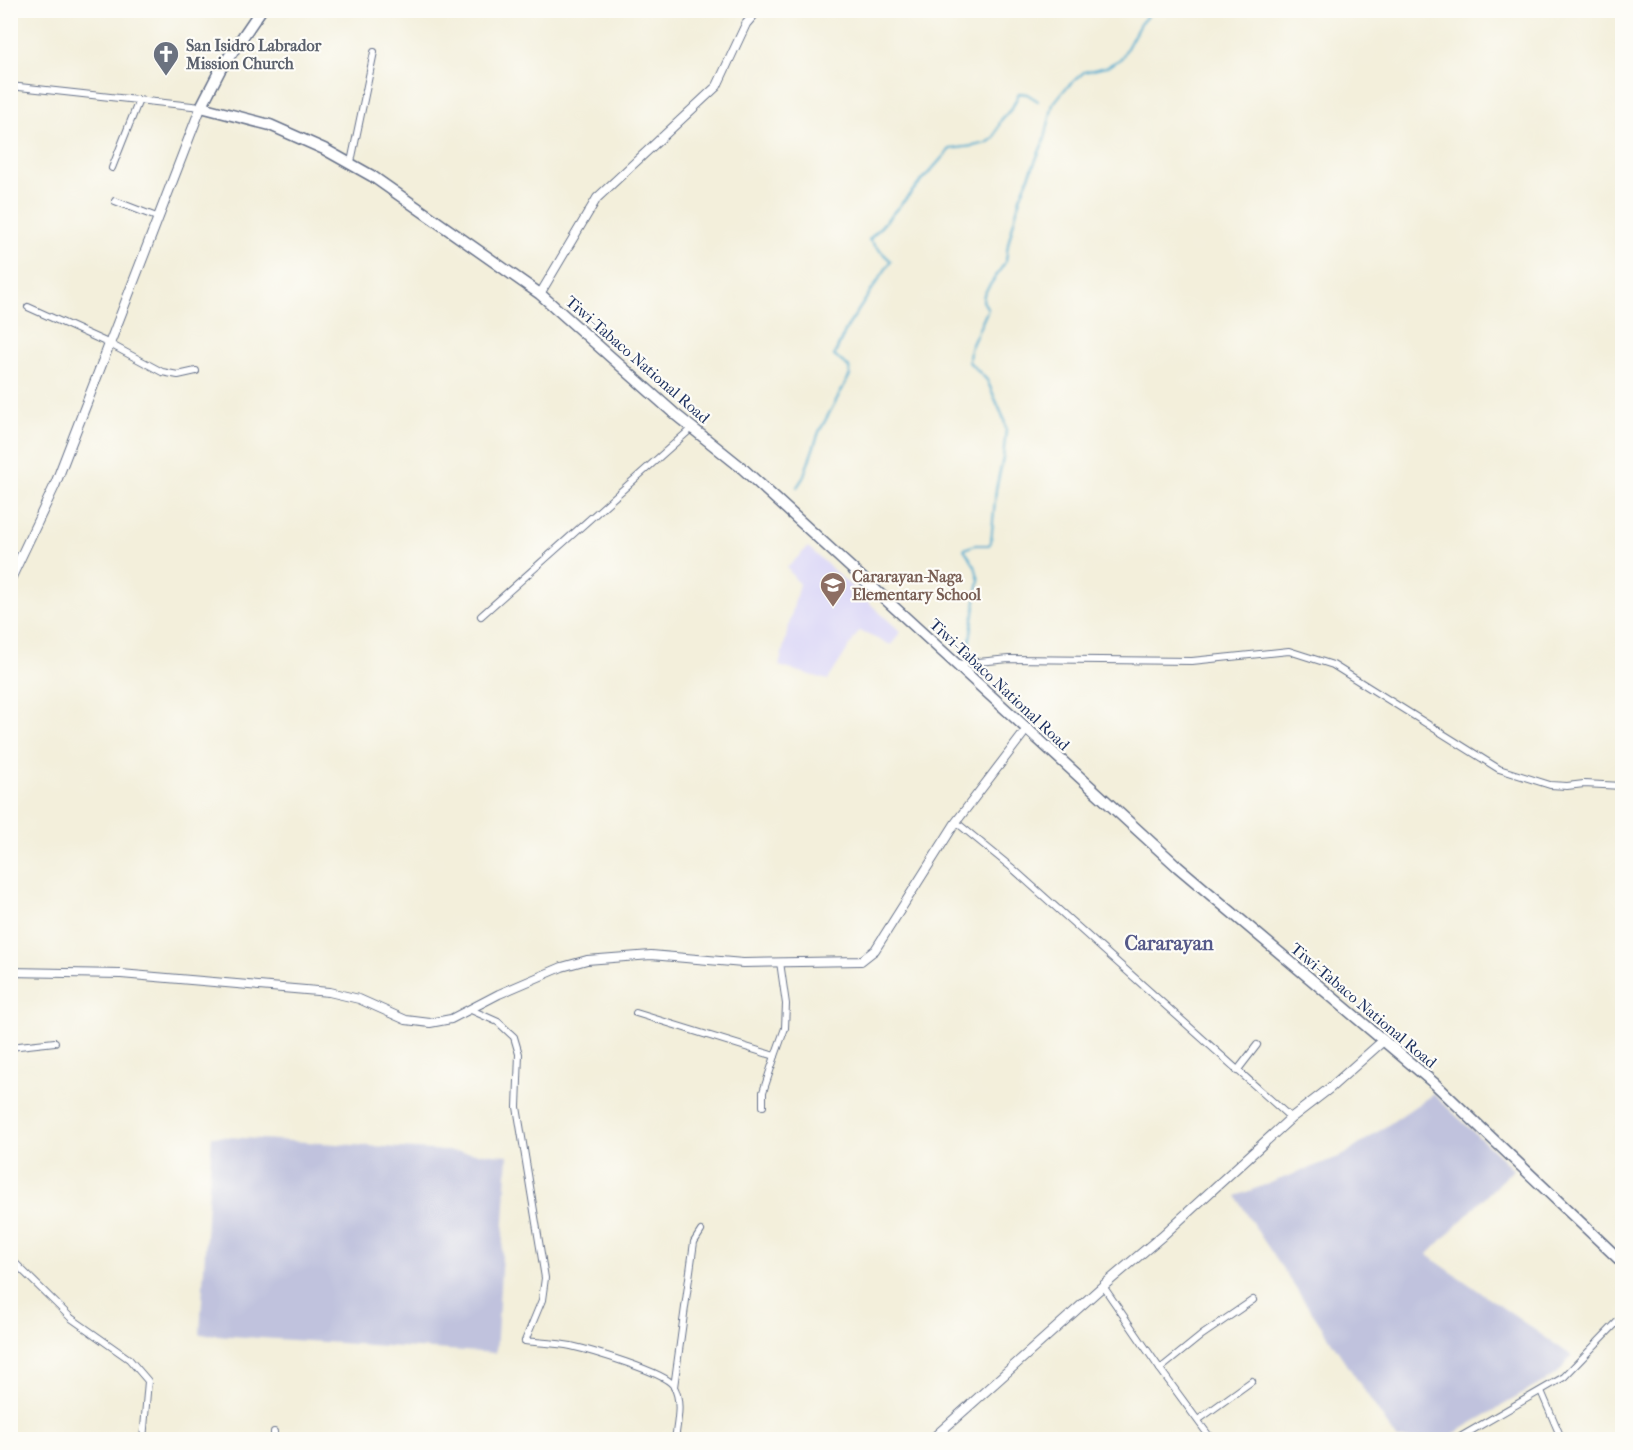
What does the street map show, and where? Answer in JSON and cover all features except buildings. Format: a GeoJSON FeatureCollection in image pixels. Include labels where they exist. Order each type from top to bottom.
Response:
{"type":"FeatureCollection","features":[{"type":"Feature","properties":{"kind":"main road"},"geometry":{"type":"LineString","coordinates":[[10,580],[55,485],[201,107],[220,70],[261,10]]}},
{"type":"Feature","properties":{"kind":"main road","name":"Tiwi-Tabaco National Road"},"geometry":{"type":"LineString","coordinates":[[201,107],[270,125],[351,162],[540,294],[692,428],[742,468],[1178,867],[1435,1084],[1623,1262]]}},
{"type":"Feature","properties":{"kind":"main road"},"geometry":{"type":"LineString","coordinates":[[931,1440],[1162,1236],[1291,1118],[1330,1088],[1384,1040]]}},
{"type":"Feature","properties":{"kind":"street"},"geometry":{"type":"LineString","coordinates":[[540,294],[597,198],[717,86],[746,24],[758,10]]}},
{"type":"Feature","properties":{"kind":"street"},"geometry":{"type":"LineString","coordinates":[[351,162],[374,52]]}},
{"type":"Feature","properties":{"kind":"street"},"geometry":{"type":"LineString","coordinates":[[10,86],[201,107]]}},
{"type":"Feature","properties":{"kind":"street"},"geometry":{"type":"LineString","coordinates":[[112,168],[139,100]]}},
{"type":"Feature","properties":{"kind":"street"},"geometry":{"type":"LineString","coordinates":[[115,201],[159,218]]}},
{"type":"Feature","properties":{"kind":"street"},"geometry":{"type":"LineString","coordinates":[[28,307],[110,344],[162,372],[178,375],[196,371]]}},
{"type":"Feature","properties":{"kind":"street"},"geometry":{"type":"LineString","coordinates":[[481,616],[692,428]]}},
{"type":"Feature","properties":{"kind":"street"},"geometry":{"type":"LineString","coordinates":[[957,664],[1009,659],[1192,661],[1290,651],[1333,665],[1499,769],[1550,785],[1623,786]]}},
{"type":"Feature","properties":{"kind":"street"},"geometry":{"type":"LineString","coordinates":[[10,972],[121,974],[329,992],[359,999],[406,1020],[430,1023],[451,1018],[562,967],[587,960],[651,955],[743,963],[861,961],[876,950],[956,822],[1027,729]]}},
{"type":"Feature","properties":{"kind":"street"},"geometry":{"type":"LineString","coordinates":[[956,822],[1026,880],[1291,1118]]}},
{"type":"Feature","properties":{"kind":"street"},"geometry":{"type":"LineString","coordinates":[[763,1106],[764,1092],[785,1028],[786,1004],[780,962]]}},
{"type":"Feature","properties":{"kind":"street"},"geometry":{"type":"LineString","coordinates":[[469,1009],[498,1022],[514,1037],[519,1054],[517,1107],[545,1278],[542,1300],[525,1341],[571,1346],[653,1371],[674,1387]]}},
{"type":"Feature","properties":{"kind":"street"},"geometry":{"type":"LineString","coordinates":[[636,1013],[775,1056]]}},
{"type":"Feature","properties":{"kind":"street"},"geometry":{"type":"LineString","coordinates":[[10,1047],[55,1042]]}},
{"type":"Feature","properties":{"kind":"street"},"geometry":{"type":"LineString","coordinates":[[1237,1071],[1257,1045]]}},
{"type":"Feature","properties":{"kind":"street"},"geometry":{"type":"LineString","coordinates":[[675,1440],[679,1408],[674,1387],[694,1242],[701,1232]]}},
{"type":"Feature","properties":{"kind":"street"},"geometry":{"type":"LineString","coordinates":[[10,1258],[71,1318],[129,1359],[148,1381],[143,1440]]}},
{"type":"Feature","properties":{"kind":"street"},"geometry":{"type":"LineString","coordinates":[[1103,1286],[1210,1439]]}},
{"type":"Feature","properties":{"kind":"street"},"geometry":{"type":"LineString","coordinates":[[1160,1369],[1202,1335],[1253,1300]]}},
{"type":"Feature","properties":{"kind":"street"},"geometry":{"type":"LineString","coordinates":[[1455,1440],[1564,1377],[1623,1317]]}},
{"type":"Feature","properties":{"kind":"street"},"geometry":{"type":"LineString","coordinates":[[1198,1419],[1252,1381]]}},
{"type":"Feature","properties":{"kind":"street"},"geometry":{"type":"LineString","coordinates":[[1541,1391],[1562,1440]]}},
{"type":"Feature","properties":{"kind":"shaded area","name":"Cararayan-Naga Elementary School"},"geometry":{"type":"Polygon","coordinates":[[[808,547],[901,632],[891,645],[859,631],[828,680],[779,666],[799,584],[787,568],[808,547]]]}},
{"type":"Feature","properties":{"kind":"shaded area"},"geometry":{"type":"Polygon","coordinates":[[[1433,1094],[1513,1169],[1427,1255],[1572,1356],[1557,1374],[1446,1438],[1440,1436],[1433,1439],[1397,1439],[1236,1196],[1344,1155],[1433,1094]]]}},
{"type":"Feature","properties":{"kind":"shaded area"},"geometry":{"type":"Polygon","coordinates":[[[212,1136],[508,1155],[496,1353],[200,1334],[212,1136]]]}},
{"type":"Feature","properties":{"kind":"waterway"},"geometry":{"type":"LineString","coordinates":[[969,646],[979,580],[975,566],[964,549],[975,545],[989,545],[991,542],[996,489],[1006,430],[1004,419],[987,380],[969,362],[970,349],[988,309],[983,301],[984,294],[1006,261],[1020,198],[1045,138],[1053,104],[1065,89],[1084,72],[1106,67],[1121,59],[1140,24],[1148,15]]}},
{"type":"Feature","properties":{"kind":"waterway"},"geometry":{"type":"LineString","coordinates":[[797,487],[803,478],[819,432],[850,375],[849,367],[834,356],[846,329],[891,261],[869,240],[950,149],[987,143],[994,138],[1001,120],[1012,108],[1019,93],[1027,94],[1038,101]]}},
{"type":"Feature","properties":{"kind":"place","name":"San Isidro Labrador Mission Church"},"geometry":{"type":"Point","coordinates":[166,77]}},
{"type":"Feature","properties":{"kind":"place","name":"Cararayan-Naga Elementary School"},"geometry":{"type":"Point","coordinates":[833,608]}},
{"type":"Feature","properties":{"kind":"district","name":"Cararayan"},"geometry":{"type":"Point","coordinates":[1169,943]}}]}
